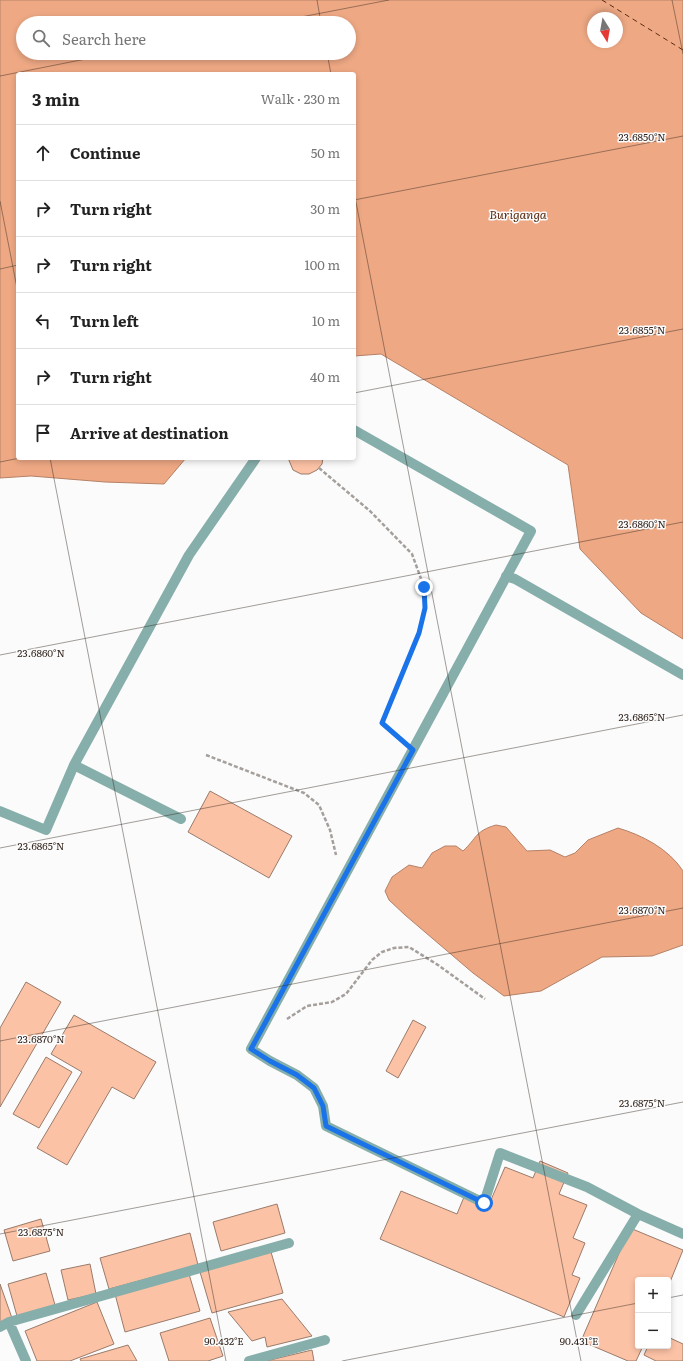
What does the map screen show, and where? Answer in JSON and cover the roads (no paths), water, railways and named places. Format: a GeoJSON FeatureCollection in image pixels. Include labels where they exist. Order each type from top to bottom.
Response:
{"type":"FeatureCollection","features":[{"type":"Feature","properties":{"kind":"street"},"geometry":{"type":"LineString","coordinates":[[356,431],[531,531],[251,1049],[297,1075],[314,1088],[323,1106],[326,1126],[484,1203],[500,1153],[586,1187],[638,1214],[683,1234]]}},
{"type":"Feature","properties":{"kind":"street"},"geometry":{"type":"LineString","coordinates":[[0,811],[46,830],[74,765],[189,555],[255,460]]}},
{"type":"Feature","properties":{"kind":"street"},"geometry":{"type":"LineString","coordinates":[[506,576],[515,579],[683,675]]}},
{"type":"Feature","properties":{"kind":"street"},"geometry":{"type":"LineString","coordinates":[[74,765],[181,819]]}},
{"type":"Feature","properties":{"kind":"street"},"geometry":{"type":"LineString","coordinates":[[576,1315],[638,1214]]}},
{"type":"Feature","properties":{"kind":"street"},"geometry":{"type":"LineString","coordinates":[[26,1361],[4,1324],[289,1243]]}},
{"type":"Feature","properties":{"kind":"street"},"geometry":{"type":"LineString","coordinates":[[249,1361],[325,1340]]}},
{"type":"Feature","properties":{"kind":"water","name":"Buriganga"},"geometry":{"type":"Polygon","coordinates":[[[0,0],[683,0],[683,639],[641,613],[580,549],[568,465],[381,354],[356,356],[356,72],[16,72],[16,460],[184,460],[164,484],[105,482],[31,476],[0,478],[0,0]]]}},
{"type":"Feature","properties":{"kind":"water"},"geometry":{"type":"Polygon","coordinates":[[[496,825],[506,827],[527,851],[550,850],[565,857],[575,853],[588,840],[618,828],[654,844],[670,856],[683,871],[683,945],[652,956],[602,957],[541,991],[504,996],[473,973],[405,915],[389,900],[385,891],[392,877],[409,865],[422,868],[432,853],[445,846],[456,846],[463,851],[480,832],[496,825]]]}}]}
